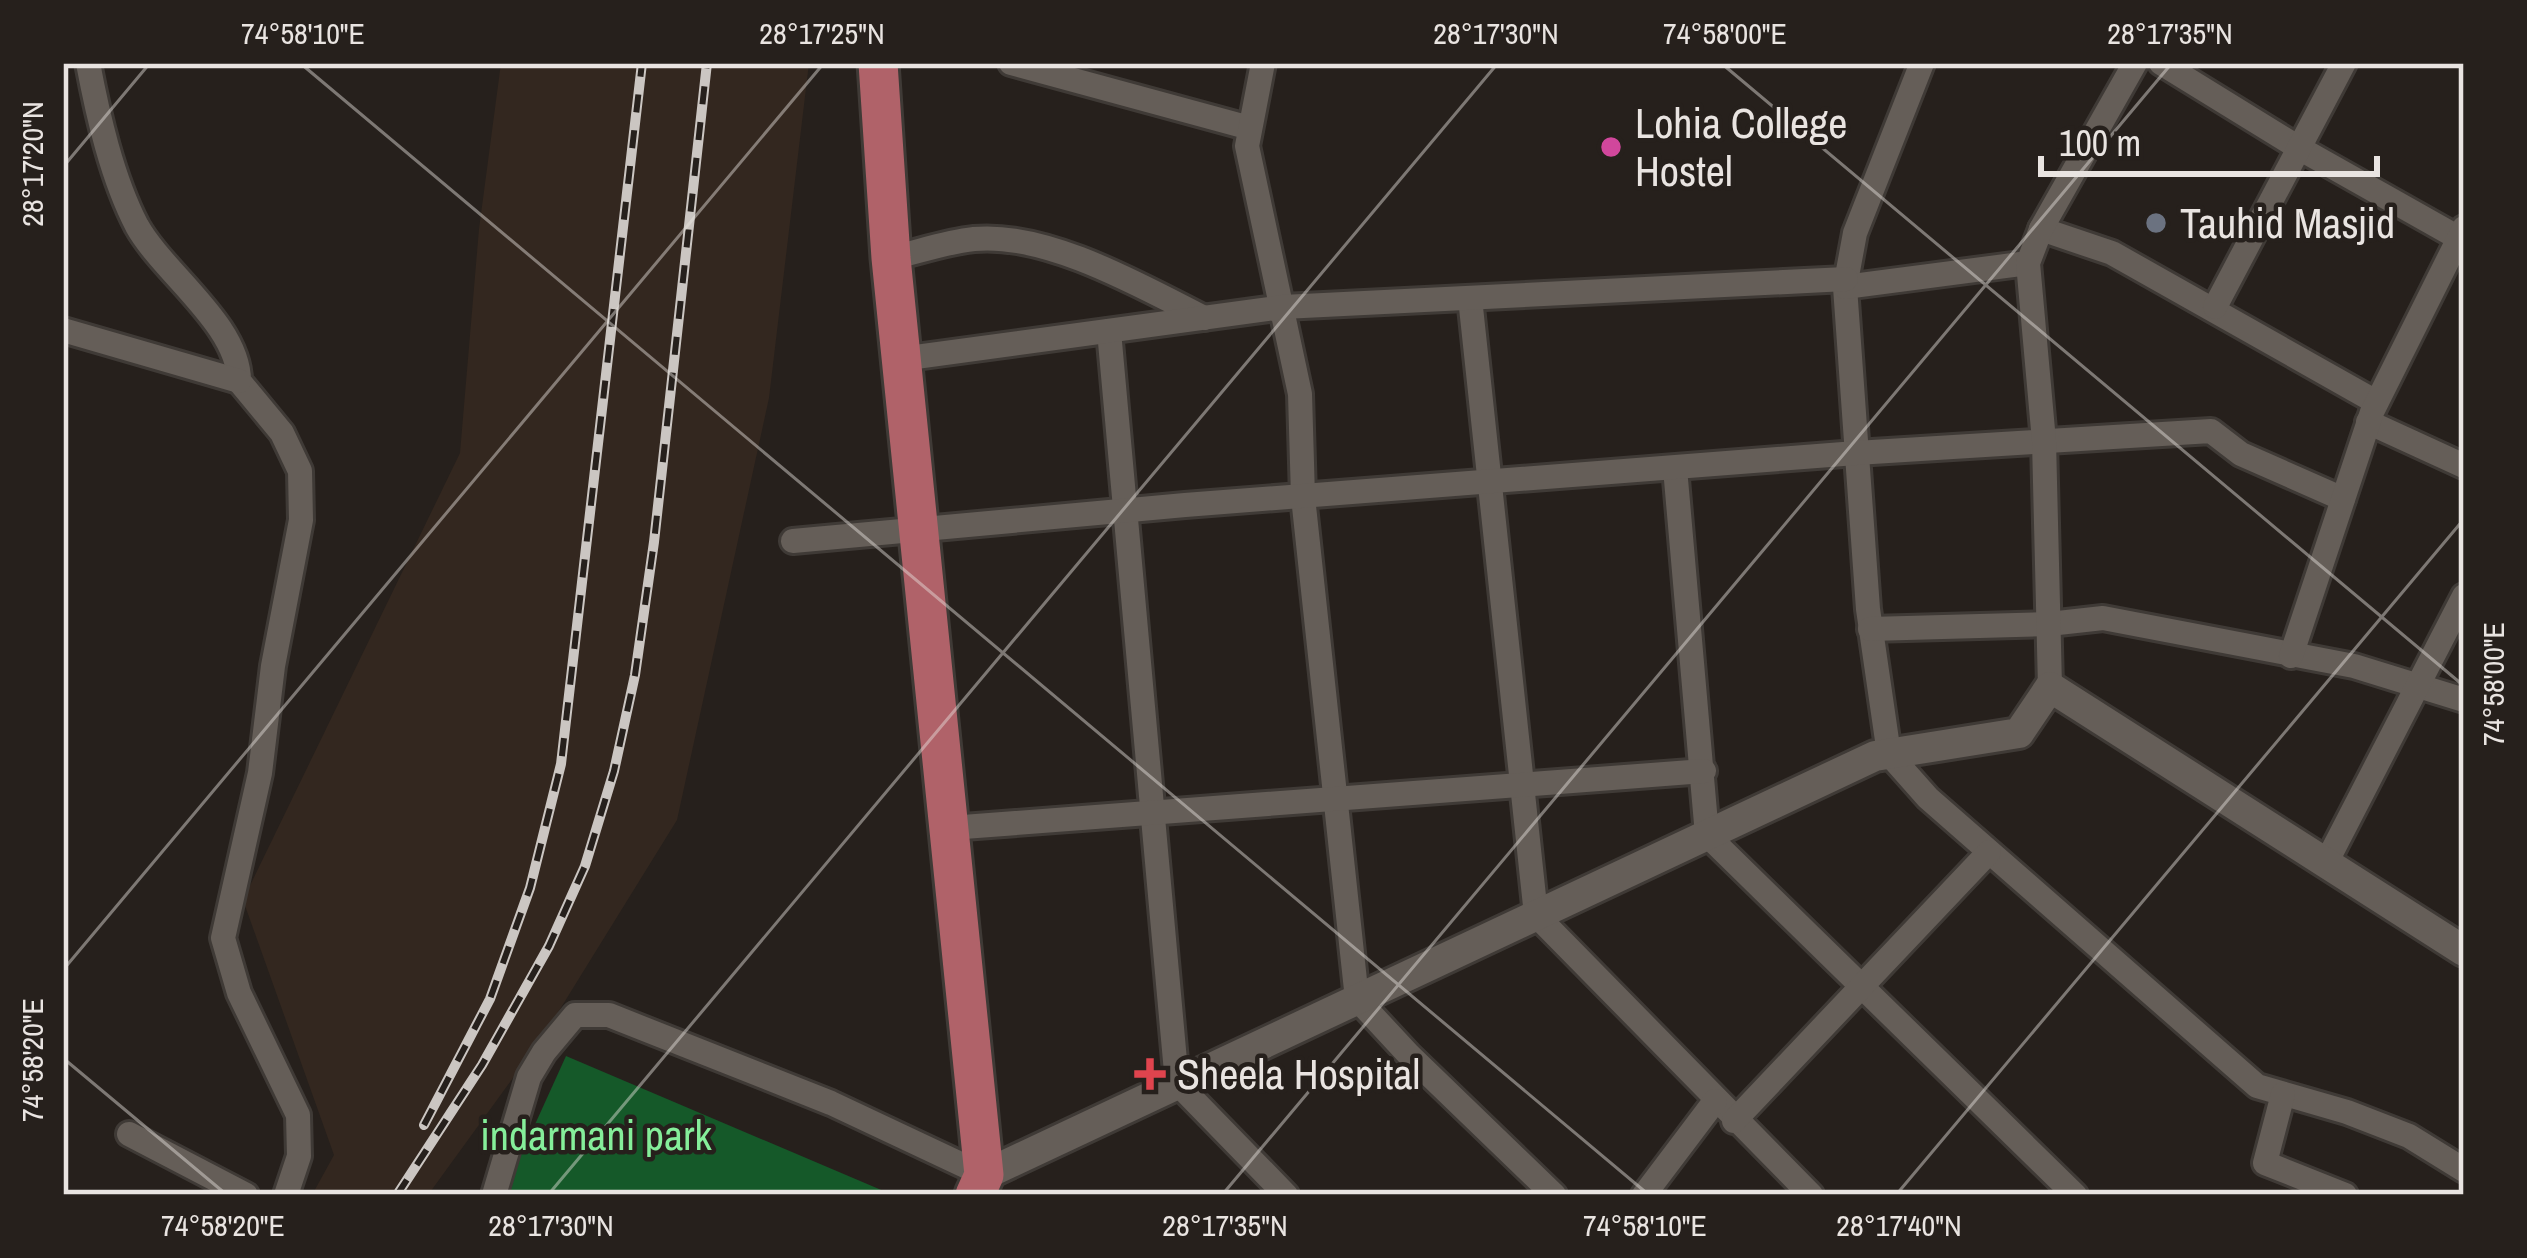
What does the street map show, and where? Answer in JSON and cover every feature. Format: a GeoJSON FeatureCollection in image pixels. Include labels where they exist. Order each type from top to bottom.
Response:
{"type":"FeatureCollection","features":[{"type":"Feature","properties":{"kind":"highway"},"geometry":{"type":"LineString","coordinates":[[878,63],[891,258],[950,828],[980,1185]]}},
{"type":"Feature","properties":{"kind":"street"},"geometry":{"type":"LineString","coordinates":[[88,63],[122,192],[139,229],[222,332],[239,362],[238,381]]}},
{"type":"Feature","properties":{"kind":"street"},"geometry":{"type":"LineString","coordinates":[[1010,63],[1250,128]]}},
{"type":"Feature","properties":{"kind":"street"},"geometry":{"type":"LineString","coordinates":[[1263,63],[1247,146],[1300,394],[1303,497],[1358,999],[1554,1195]]}},
{"type":"Feature","properties":{"kind":"street"},"geometry":{"type":"LineString","coordinates":[[1922,63],[1855,233],[1845,283],[1870,628],[1888,754],[1928,798],[2257,1086],[2410,1136],[2464,1170]]}},
{"type":"Feature","properties":{"kind":"street"},"geometry":{"type":"LineString","coordinates":[[494,1195],[530,1077],[575,1015],[609,1016],[831,1103],[980,1185],[1177,1083],[1874,756],[2019,733],[2050,688],[2044,441],[2028,263],[2041,229],[2135,63]]}},
{"type":"Feature","properties":{"kind":"street"},"geometry":{"type":"LineString","coordinates":[[2161,63],[2299,148],[2462,236],[2372,412],[2291,656]]}},
{"type":"Feature","properties":{"kind":"street"},"geometry":{"type":"LineString","coordinates":[[2215,307],[2344,63]]}},
{"type":"Feature","properties":{"kind":"street"},"geometry":{"type":"LineString","coordinates":[[2041,229],[2113,253],[2215,307],[2372,412],[2464,466]]}},
{"type":"Feature","properties":{"kind":"street"},"geometry":{"type":"LineString","coordinates":[[891,258],[976,239],[1035,244],[1138,284],[1204,318]]}},
{"type":"Feature","properties":{"kind":"street"},"geometry":{"type":"LineString","coordinates":[[901,359],[1283,307],[1845,283],[2028,263]]}},
{"type":"Feature","properties":{"kind":"street"},"geometry":{"type":"LineString","coordinates":[[1470,298],[1536,915],[1811,1195]]}},
{"type":"Feature","properties":{"kind":"street"},"geometry":{"type":"LineString","coordinates":[[63,330],[238,381],[282,434],[300,471],[301,520],[273,666],[260,773],[223,938],[239,993],[298,1115],[299,1156],[286,1195]]}},
{"type":"Feature","properties":{"kind":"street"},"geometry":{"type":"LineString","coordinates":[[1109,331],[1177,1083],[1286,1195]]}},
{"type":"Feature","properties":{"kind":"street"},"geometry":{"type":"LineString","coordinates":[[793,542],[1856,453],[2211,431],[2241,454],[2343,499]]}},
{"type":"Feature","properties":{"kind":"street"},"geometry":{"type":"LineString","coordinates":[[1675,468],[1707,835],[2075,1195]]}},
{"type":"Feature","properties":{"kind":"street"},"geometry":{"type":"LineString","coordinates":[[2325,865],[2464,596]]}},
{"type":"Feature","properties":{"kind":"street"},"geometry":{"type":"LineString","coordinates":[[1870,628],[2049,624],[2103,617],[2354,666],[2464,700]]}},
{"type":"Feature","properties":{"kind":"street"},"geometry":{"type":"LineString","coordinates":[[2050,688],[2464,951]]}},
{"type":"Feature","properties":{"kind":"street"},"geometry":{"type":"LineString","coordinates":[[950,828],[1704,771]]}},
{"type":"Feature","properties":{"kind":"street"},"geometry":{"type":"LineString","coordinates":[[1734,1121],[1989,852]]}},
{"type":"Feature","properties":{"kind":"street"},"geometry":{"type":"LineString","coordinates":[[2283,1094],[2265,1162],[2345,1195]]}},
{"type":"Feature","properties":{"kind":"street"},"geometry":{"type":"LineString","coordinates":[[1644,1195],[1715,1100]]}},
{"type":"Feature","properties":{"kind":"street"},"geometry":{"type":"LineString","coordinates":[[129,1134],[246,1195]]}},
{"type":"Feature","properties":{"kind":"shaded area"},"geometry":{"type":"Polygon","coordinates":[[[501,63],[809,63],[769,398],[677,820],[544,1035],[428,1195],[312,1195],[334,1155],[243,900],[460,453],[479,229],[501,63]]]}},
{"type":"Feature","properties":{"kind":"green space","name":"indarmani park"},"geometry":{"type":"Polygon","coordinates":[[[566,1056],[886,1192],[887,1195],[503,1195],[566,1056]]]}},
{"type":"Feature","properties":{"kind":"railway"},"geometry":{"type":"LineString","coordinates":[[424,1125],[490,999],[530,888],[561,764],[642,63]]}},
{"type":"Feature","properties":{"kind":"railway"},"geometry":{"type":"LineString","coordinates":[[397,1195],[482,1065],[549,946],[585,866],[614,771],[635,675],[654,542],[707,63]]}},
{"type":"Feature","properties":{"kind":"place","name":"Lohia College Hostel"},"geometry":{"type":"Point","coordinates":[1611,147]}},
{"type":"Feature","properties":{"kind":"place","name":"Tauhid Masjid"},"geometry":{"type":"Point","coordinates":[2156,223]}},
{"type":"Feature","properties":{"kind":"place","name":"Sheela Hospital"},"geometry":{"type":"Point","coordinates":[1150,1074]}}]}
